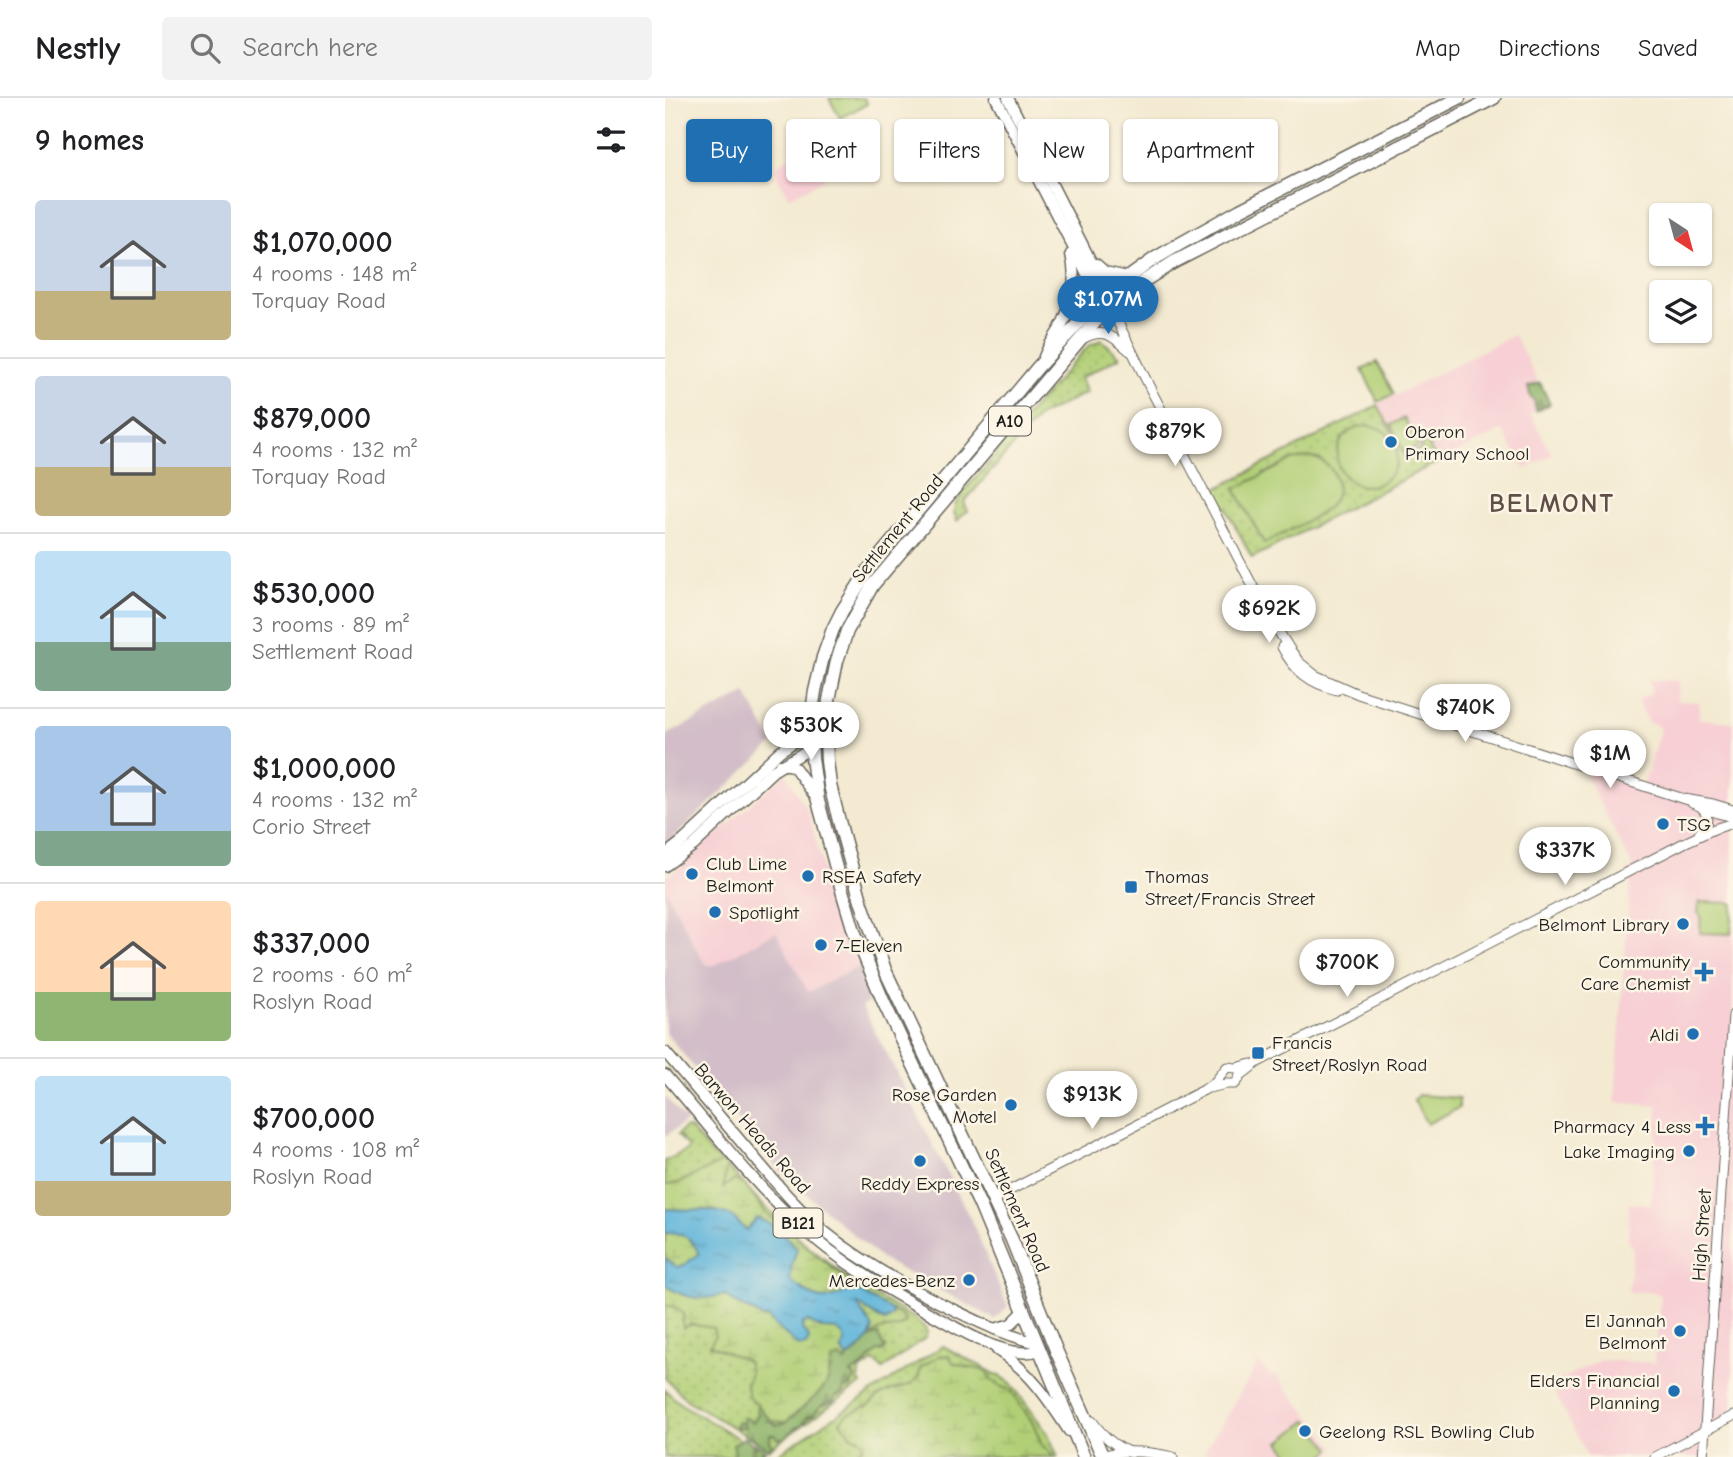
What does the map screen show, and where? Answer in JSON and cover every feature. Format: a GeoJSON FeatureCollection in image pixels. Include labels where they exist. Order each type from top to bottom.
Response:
{"type":"FeatureCollection","features":[{"type":"Feature","properties":{"kind":"highway","name":"Settlement Road"},"geometry":{"type":"LineString","coordinates":[[1102,1457],[1053,1345],[1022,1265],[898,997],[869,925],[830,785],[826,738],[833,677],[851,622],[872,586],[937,508],[941,492],[1042,363],[1127,278],[1154,259],[1241,210],[1459,98]]}},
{"type":"Feature","properties":{"kind":"highway"},"geometry":{"type":"LineString","coordinates":[[1459,98],[1469,111]]}},
{"type":"Feature","properties":{"kind":"highway","name":"Settlement Road"},"geometry":{"type":"LineString","coordinates":[[1081,1451],[980,1205],[884,1003],[854,931],[818,801],[811,743],[814,691],[823,657],[842,611],[863,577],[910,519],[941,492],[1073,346],[1106,299],[1494,98]]}},
{"type":"Feature","properties":{"kind":"highway"},"geometry":{"type":"LineString","coordinates":[[1447,104],[1454,118]]}},
{"type":"Feature","properties":{"kind":"highway"},"geometry":{"type":"LineString","coordinates":[[910,519],[937,508]]}},
{"type":"Feature","properties":{"kind":"highway"},"geometry":{"type":"LineString","coordinates":[[811,743],[826,738]]}},
{"type":"Feature","properties":{"kind":"highway"},"geometry":{"type":"LineString","coordinates":[[884,1003],[898,997]]}},
{"type":"Feature","properties":{"kind":"highway"},"geometry":{"type":"LineString","coordinates":[[980,1205],[993,1199]]}},
{"type":"Feature","properties":{"kind":"highway","name":"B121"},"geometry":{"type":"LineString","coordinates":[[1039,1347],[1053,1345]]}},
{"type":"Feature","properties":{"kind":"main road"},"geometry":{"type":"LineString","coordinates":[[996,98],[1063,229],[1106,299]]}},
{"type":"Feature","properties":{"kind":"main road"},"geometry":{"type":"LineString","coordinates":[[1008,98],[1091,260],[1106,299]]}},
{"type":"Feature","properties":{"kind":"main road"},"geometry":{"type":"LineString","coordinates":[[1042,363],[1066,317],[1073,291],[1073,267],[1063,229]]}},
{"type":"Feature","properties":{"kind":"main road"},"geometry":{"type":"LineString","coordinates":[[1091,260],[1105,272],[1127,278]]}},
{"type":"Feature","properties":{"kind":"main road"},"geometry":{"type":"LineString","coordinates":[[665,866],[692,846],[780,751],[797,740],[811,743]]}},
{"type":"Feature","properties":{"kind":"main road"},"geometry":{"type":"LineString","coordinates":[[665,855],[811,743]]}},
{"type":"Feature","properties":{"kind":"main road"},"geometry":{"type":"LineString","coordinates":[[780,765],[795,768],[818,801]]}},
{"type":"Feature","properties":{"kind":"main road","name":"Barwon Heads Road"},"geometry":{"type":"LineString","coordinates":[[665,1052],[778,1185],[818,1225],[883,1273],[992,1329],[1039,1347]]}},
{"type":"Feature","properties":{"kind":"main road","name":"Barwon Heads Road"},"geometry":{"type":"LineString","coordinates":[[665,1075],[765,1191],[798,1224],[855,1270],[978,1339],[1020,1353],[1028,1354],[1039,1347]]}},
{"type":"Feature","properties":{"kind":"main road"},"geometry":{"type":"LineString","coordinates":[[696,1089],[699,1114]]}},
{"type":"Feature","properties":{"kind":"main road"},"geometry":{"type":"LineString","coordinates":[[941,1304],[951,1325]]}},
{"type":"Feature","properties":{"kind":"main road"},"geometry":{"type":"LineString","coordinates":[[992,1329],[1011,1324],[1024,1311]]}},
{"type":"Feature","properties":{"kind":"main road","name":"B121"},"geometry":{"type":"LineString","coordinates":[[978,1339],[1008,1357],[1032,1378],[1081,1451]]}},
{"type":"Feature","properties":{"kind":"street"},"geometry":{"type":"LineString","coordinates":[[1106,299],[1288,659],[1299,672],[1315,680],[1733,817]]}},
{"type":"Feature","properties":{"kind":"street"},"geometry":{"type":"LineString","coordinates":[[1073,346],[1088,336],[1102,332],[1114,338],[1133,355]]}},
{"type":"Feature","properties":{"kind":"street"},"geometry":{"type":"LineString","coordinates":[[1684,799],[1733,810]]}},
{"type":"Feature","properties":{"kind":"street"},"geometry":{"type":"LineString","coordinates":[[1695,837],[1704,828],[1707,819],[1700,807]]}},
{"type":"Feature","properties":{"kind":"street"},"geometry":{"type":"LineString","coordinates":[[1204,1090],[1235,1084],[1238,1072],[1695,837],[1733,824]]}},
{"type":"Feature","properties":{"kind":"street","name":"High Street"},"geometry":{"type":"LineString","coordinates":[[1703,1457],[1733,1015]]}},
{"type":"Feature","properties":{"kind":"street"},"geometry":{"type":"LineString","coordinates":[[993,1199],[1204,1090],[1215,1082],[1227,1067],[1238,1072]]}},
{"type":"Feature","properties":{"kind":"street"},"geometry":{"type":"LineString","coordinates":[[1222,1074],[1227,1084]]}},
{"type":"Feature","properties":{"kind":"street"},"geometry":{"type":"LineString","coordinates":[[1079,1402],[1102,1435],[1131,1453]]}},
{"type":"Feature","properties":{"kind":"street"},"geometry":{"type":"LineString","coordinates":[[1655,1457],[1733,1416]]}},
{"type":"Feature","properties":{"kind":"street"},"geometry":{"type":"LineString","coordinates":[[1102,1457],[1118,1452],[1173,1457]]}},
{"type":"Feature","properties":{"kind":"shaded area"},"geometry":{"type":"Polygon","coordinates":[[[786,160],[786,182],[819,182],[789,198],[777,176],[779,163],[786,160]]]}},
{"type":"Feature","properties":{"kind":"shaded area","name":"Oberon Primary School"},"geometry":{"type":"Polygon","coordinates":[[[1514,335],[1550,404],[1530,414],[1552,455],[1524,469],[1502,430],[1251,559],[1214,488],[1514,335]]]}},
{"type":"Feature","properties":{"kind":"shaded area"},"geometry":{"type":"Polygon","coordinates":[[[1650,680],[1678,681],[1677,701],[1699,702],[1699,719],[1733,722],[1733,1416],[1705,1430],[1703,1457],[1588,1457],[1551,1385],[1600,1360],[1654,1363],[1661,1295],[1654,1292],[1628,1292],[1633,1250],[1628,1240],[1629,1203],[1651,1204],[1658,1106],[1615,1102],[1630,881],[1625,873],[1633,868],[1580,765],[1643,785],[1660,731],[1659,726],[1648,722],[1637,701],[1652,693],[1650,680]]]}},
{"type":"Feature","properties":{"kind":"shaded area"},"geometry":{"type":"Polygon","coordinates":[[[746,693],[773,744],[665,845],[665,736],[746,693]]]}},
{"type":"Feature","properties":{"kind":"shaded area"},"geometry":{"type":"Polygon","coordinates":[[[786,773],[809,814],[832,903],[860,966],[808,992],[706,963],[665,888],[665,877],[786,773]]]}},
{"type":"Feature","properties":{"kind":"shaded area"},"geometry":{"type":"Polygon","coordinates":[[[665,888],[700,956],[710,965],[715,965],[776,932],[808,992],[860,966],[871,993],[868,1003],[862,1007],[972,1222],[1008,1307],[995,1319],[883,1260],[780,1171],[665,1032],[665,888]]]}},
{"type":"Feature","properties":{"kind":"shaded area"},"geometry":{"type":"Polygon","coordinates":[[[665,1097],[687,1121],[665,1136],[665,1097]]]}},
{"type":"Feature","properties":{"kind":"shaded area"},"geometry":{"type":"Polygon","coordinates":[[[1259,1362],[1271,1376],[1275,1374],[1335,1447],[1329,1457],[1212,1457],[1204,1452],[1259,1362]]]}},
{"type":"Feature","properties":{"kind":"green space"},"geometry":{"type":"Polygon","coordinates":[[[829,98],[864,98],[867,104],[840,118],[829,98]]]}},
{"type":"Feature","properties":{"kind":"green space"},"geometry":{"type":"Polygon","coordinates":[[[1102,340],[1120,357],[1080,378],[1087,392],[1038,417],[964,502],[968,511],[957,521],[955,505],[967,487],[1088,346],[1102,340]]]}},
{"type":"Feature","properties":{"kind":"green space"},"geometry":{"type":"Polygon","coordinates":[[[1377,362],[1394,394],[1378,402],[1362,370],[1377,362]]]}},
{"type":"Feature","properties":{"kind":"green space"},"geometry":{"type":"Polygon","coordinates":[[[1540,383],[1550,404],[1536,411],[1528,387],[1540,383]]]}},
{"type":"Feature","properties":{"kind":"green space"},"geometry":{"type":"Polygon","coordinates":[[[1378,405],[1405,457],[1422,448],[1420,445],[1427,442],[1437,462],[1252,558],[1216,489],[1378,405]]]}},
{"type":"Feature","properties":{"kind":"green space"},"geometry":{"type":"Polygon","coordinates":[[[1404,418],[1419,445],[1405,453],[1391,425],[1404,418]]]}},
{"type":"Feature","properties":{"kind":"green space"},"geometry":{"type":"Polygon","coordinates":[[[1361,426],[1373,426],[1392,439],[1397,456],[1395,468],[1384,481],[1373,486],[1361,486],[1342,473],[1337,462],[1337,450],[1350,431],[1361,426]]]}},
{"type":"Feature","properties":{"kind":"green space"},"geometry":{"type":"Polygon","coordinates":[[[1308,457],[1323,462],[1332,470],[1337,484],[1334,500],[1314,517],[1264,543],[1235,489],[1292,460],[1308,457]]]}},
{"type":"Feature","properties":{"kind":"green space"},"geometry":{"type":"Polygon","coordinates":[[[1699,902],[1733,903],[1731,934],[1700,933],[1699,902]]]}},
{"type":"Feature","properties":{"kind":"green space"},"geometry":{"type":"Polygon","coordinates":[[[1418,1095],[1459,1098],[1459,1108],[1427,1124],[1414,1100],[1418,1095]]]}},
{"type":"Feature","properties":{"kind":"green space"},"geometry":{"type":"Polygon","coordinates":[[[690,1128],[712,1155],[723,1162],[762,1204],[810,1248],[857,1285],[917,1320],[927,1333],[925,1338],[883,1369],[874,1361],[860,1371],[858,1379],[861,1384],[769,1449],[687,1400],[665,1378],[665,1161],[687,1150],[688,1147],[678,1135],[690,1128]]]}},
{"type":"Feature","properties":{"kind":"green space"},"geometry":{"type":"Polygon","coordinates":[[[723,1162],[727,1165],[723,1188],[734,1180],[743,1183],[777,1223],[786,1225],[802,1242],[869,1298],[904,1317],[905,1323],[895,1328],[879,1330],[863,1343],[859,1350],[843,1361],[840,1357],[831,1360],[829,1377],[824,1387],[786,1422],[773,1421],[749,1398],[746,1386],[750,1372],[747,1361],[710,1345],[715,1336],[713,1328],[690,1324],[683,1328],[684,1314],[672,1306],[665,1306],[665,1185],[678,1183],[723,1162]]]}},
{"type":"Feature","properties":{"kind":"green space"},"geometry":{"type":"Polygon","coordinates":[[[878,1335],[886,1347],[885,1350],[878,1351],[863,1366],[852,1372],[855,1379],[852,1386],[843,1390],[833,1402],[821,1406],[802,1426],[795,1428],[786,1437],[779,1439],[770,1435],[772,1444],[769,1449],[744,1435],[745,1427],[735,1426],[737,1422],[744,1424],[743,1417],[753,1422],[758,1414],[758,1405],[776,1425],[784,1423],[825,1386],[831,1360],[840,1357],[845,1363],[847,1357],[865,1341],[878,1335]]]}},
{"type":"Feature","properties":{"kind":"green space"},"geometry":{"type":"Polygon","coordinates":[[[943,1346],[1010,1382],[1048,1434],[1058,1457],[773,1457],[943,1346]]]}},
{"type":"Feature","properties":{"kind":"green space"},"geometry":{"type":"Polygon","coordinates":[[[939,1356],[949,1356],[954,1363],[986,1371],[995,1383],[1010,1389],[1034,1425],[1042,1446],[1053,1457],[854,1457],[863,1447],[863,1442],[852,1436],[840,1422],[846,1415],[868,1406],[887,1392],[912,1384],[919,1376],[920,1368],[939,1356]]]}},
{"type":"Feature","properties":{"kind":"green space"},"geometry":{"type":"Polygon","coordinates":[[[665,1390],[681,1404],[769,1457],[665,1457],[665,1390]]]}},
{"type":"Feature","properties":{"kind":"green space","name":"Geelong RSL Bowling Club"},"geometry":{"type":"Polygon","coordinates":[[[1308,1420],[1331,1449],[1322,1457],[1292,1457],[1280,1442],[1308,1420]]]}},
{"type":"Feature","properties":{"kind":"green space"},"geometry":{"type":"Polygon","coordinates":[[[744,1438],[752,1444],[751,1454],[754,1454],[755,1444],[765,1450],[764,1452],[761,1452],[759,1457],[733,1457],[733,1445],[744,1438]]]}},
{"type":"Feature","properties":{"kind":"water"},"geometry":{"type":"Polygon","coordinates":[[[665,1209],[723,1213],[731,1216],[747,1230],[757,1218],[764,1221],[780,1230],[797,1249],[790,1281],[820,1299],[835,1297],[853,1287],[892,1310],[892,1316],[885,1321],[858,1304],[873,1328],[863,1345],[847,1357],[841,1350],[845,1342],[843,1335],[837,1330],[803,1323],[802,1329],[809,1337],[808,1344],[796,1345],[768,1317],[763,1318],[725,1295],[703,1298],[677,1292],[665,1285],[665,1258],[677,1267],[699,1254],[686,1237],[665,1233],[665,1209]]]}},
{"type":"Feature","properties":{"kind":"place","name":"Oberon Primary School"},"geometry":{"type":"Point","coordinates":[1391,442]}},
{"type":"Feature","properties":{"kind":"place","name":"TSG"},"geometry":{"type":"Point","coordinates":[1663,824]}},
{"type":"Feature","properties":{"kind":"place","name":"Club Lime Belmont"},"geometry":{"type":"Point","coordinates":[692,874]}},
{"type":"Feature","properties":{"kind":"place","name":"RSEA Safety"},"geometry":{"type":"Point","coordinates":[808,876]}},
{"type":"Feature","properties":{"kind":"place","name":"Thomas Street/Francis Street"},"geometry":{"type":"Point","coordinates":[1131,887]}},
{"type":"Feature","properties":{"kind":"place","name":"Spotlight"},"geometry":{"type":"Point","coordinates":[715,912]}},
{"type":"Feature","properties":{"kind":"place","name":"Belmont Library"},"geometry":{"type":"Point","coordinates":[1683,924]}},
{"type":"Feature","properties":{"kind":"place","name":"7-Eleven"},"geometry":{"type":"Point","coordinates":[821,945]}},
{"type":"Feature","properties":{"kind":"place","name":"Community Care Chemist"},"geometry":{"type":"Point","coordinates":[1704,972]}},
{"type":"Feature","properties":{"kind":"place","name":"Aldi"},"geometry":{"type":"Point","coordinates":[1693,1034]}},
{"type":"Feature","properties":{"kind":"place","name":"Francis Street/Roslyn Road"},"geometry":{"type":"Point","coordinates":[1258,1053]}},
{"type":"Feature","properties":{"kind":"place","name":"Rose Garden Motel"},"geometry":{"type":"Point","coordinates":[1011,1105]}},
{"type":"Feature","properties":{"kind":"place","name":"Pharmacy 4 Less"},"geometry":{"type":"Point","coordinates":[1705,1126]}},
{"type":"Feature","properties":{"kind":"place","name":"Lake Imaging"},"geometry":{"type":"Point","coordinates":[1689,1151]}},
{"type":"Feature","properties":{"kind":"place","name":"Reddy Express"},"geometry":{"type":"Point","coordinates":[920,1161]}},
{"type":"Feature","properties":{"kind":"place","name":"Mercedes-Benz"},"geometry":{"type":"Point","coordinates":[969,1280]}},
{"type":"Feature","properties":{"kind":"place","name":"El Jannah Belmont"},"geometry":{"type":"Point","coordinates":[1680,1331]}},
{"type":"Feature","properties":{"kind":"place","name":"Elders Financial Planning"},"geometry":{"type":"Point","coordinates":[1674,1391]}},
{"type":"Feature","properties":{"kind":"place","name":"Geelong RSL Bowling Club"},"geometry":{"type":"Point","coordinates":[1305,1431]}},
{"type":"Feature","properties":{"kind":"district","name":"BELMONT"},"geometry":{"type":"Point","coordinates":[1552,503]}}]}
